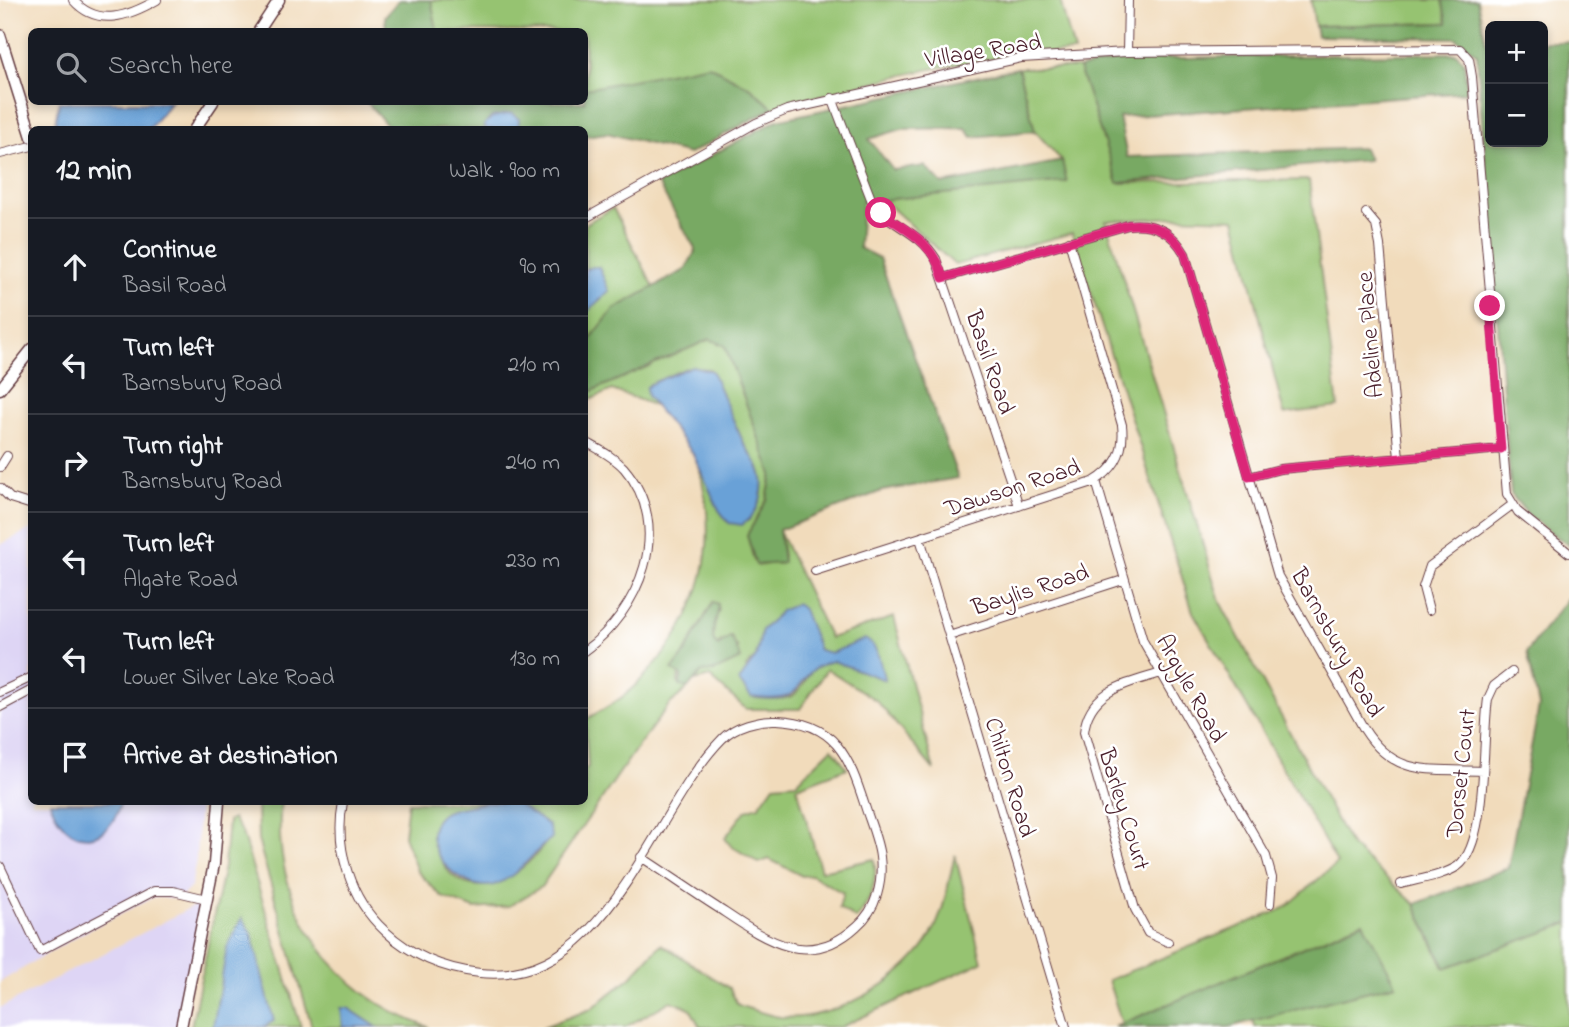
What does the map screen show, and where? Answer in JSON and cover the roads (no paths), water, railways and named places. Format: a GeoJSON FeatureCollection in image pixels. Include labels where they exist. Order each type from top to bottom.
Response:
{"type":"FeatureCollection","features":[{"type":"Feature","properties":{"kind":"street"},"geometry":{"type":"LineString","coordinates":[[73,0],[91,14],[106,18],[125,16],[157,0]]}},
{"type":"Feature","properties":{"kind":"street"},"geometry":{"type":"LineString","coordinates":[[261,28],[279,0]]}},
{"type":"Feature","properties":{"kind":"street"},"geometry":{"type":"LineString","coordinates":[[1127,52],[1128,0]]}},
{"type":"Feature","properties":{"kind":"street"},"geometry":{"type":"LineString","coordinates":[[0,35],[29,126]]}},
{"type":"Feature","properties":{"kind":"street","name":"Village Road"},"geometry":{"type":"LineString","coordinates":[[588,217],[756,124],[787,110],[1021,58],[1127,52],[1460,49],[1469,59],[1473,82],[1501,449]]}},
{"type":"Feature","properties":{"kind":"street","name":"Basil Road"},"geometry":{"type":"LineString","coordinates":[[832,98],[873,204],[881,213],[922,240],[936,259],[1019,506]]}},
{"type":"Feature","properties":{"kind":"street"},"geometry":{"type":"LineString","coordinates":[[197,126],[211,105]]}},
{"type":"Feature","properties":{"kind":"street"},"geometry":{"type":"LineString","coordinates":[[0,154],[28,147]]}},
{"type":"Feature","properties":{"kind":"street","name":"Adeline Place"},"geometry":{"type":"LineString","coordinates":[[1366,213],[1376,225],[1380,245],[1399,458]]}},
{"type":"Feature","properties":{"kind":"street","name":"Barnsbury Road"},"geometry":{"type":"LineString","coordinates":[[943,278],[1140,223],[1166,231],[1180,244],[1185,254],[1278,576],[1374,744],[1389,759],[1407,766],[1482,771]]}},
{"type":"Feature","properties":{"kind":"street","name":"Dawson Road"},"geometry":{"type":"LineString","coordinates":[[815,571],[1096,481],[1115,464],[1123,436],[1069,241]]}},
{"type":"Feature","properties":{"kind":"street"},"geometry":{"type":"LineString","coordinates":[[0,389],[28,354]]}},
{"type":"Feature","properties":{"kind":"street"},"geometry":{"type":"LineString","coordinates":[[588,443],[610,455],[625,469],[641,498],[649,531],[648,558],[639,587],[608,631],[588,647]]}},
{"type":"Feature","properties":{"kind":"street"},"geometry":{"type":"LineString","coordinates":[[1249,477],[1280,469],[1501,449],[1507,494],[1512,505],[1569,553]]}},
{"type":"Feature","properties":{"kind":"street"},"geometry":{"type":"LineString","coordinates":[[0,467],[7,456]]}},
{"type":"Feature","properties":{"kind":"street","name":"Argyle Road"},"geometry":{"type":"LineString","coordinates":[[1096,481],[1143,641],[1266,856],[1272,878],[1270,904]]}},
{"type":"Feature","properties":{"kind":"street"},"geometry":{"type":"LineString","coordinates":[[0,488],[10,498],[28,504]]}},
{"type":"Feature","properties":{"kind":"street"},"geometry":{"type":"LineString","coordinates":[[1429,610],[1423,587],[1430,566],[1512,505]]}},
{"type":"Feature","properties":{"kind":"street","name":"Chilton Road"},"geometry":{"type":"LineString","coordinates":[[920,538],[1066,1027]]}},
{"type":"Feature","properties":{"kind":"street","name":"Baylis Road"},"geometry":{"type":"LineString","coordinates":[[949,636],[1124,580]]}},
{"type":"Feature","properties":{"kind":"street","name":"Dorset Court"},"geometry":{"type":"LineString","coordinates":[[1401,884],[1449,870],[1469,854],[1478,834],[1488,699],[1494,686],[1512,672]]}},
{"type":"Feature","properties":{"kind":"street","name":"Barley Court"},"geometry":{"type":"LineString","coordinates":[[1161,673],[1118,686],[1100,697],[1088,713],[1084,733],[1135,909],[1148,933],[1168,942]]}},
{"type":"Feature","properties":{"kind":"street"},"geometry":{"type":"LineString","coordinates":[[0,692],[28,679]]}},
{"type":"Feature","properties":{"kind":"street"},"geometry":{"type":"LineString","coordinates":[[0,707],[28,692]]}},
{"type":"Feature","properties":{"kind":"street"},"geometry":{"type":"LineString","coordinates":[[344,805],[341,832],[345,864],[367,911],[395,941],[412,953],[460,971],[486,974],[528,968],[571,947],[600,919],[641,857],[724,736],[769,719],[792,720],[821,731],[844,751],[853,768],[880,852],[881,871],[874,904],[863,921],[834,943],[803,948],[787,947],[764,938],[641,857]]}},
{"type":"Feature","properties":{"kind":"street"},"geometry":{"type":"LineString","coordinates":[[181,1027],[216,853],[219,805]]}},
{"type":"Feature","properties":{"kind":"street"},"geometry":{"type":"LineString","coordinates":[[0,866],[40,951],[124,903],[154,891],[173,891],[207,899]]}},
{"type":"Feature","properties":{"kind":"water"},"geometry":{"type":"Polygon","coordinates":[[[58,105],[169,105],[151,126],[55,126],[58,105]]]}},
{"type":"Feature","properties":{"kind":"water"},"geometry":{"type":"Polygon","coordinates":[[[511,113],[519,119],[518,126],[484,126],[492,117],[511,113]]]}},
{"type":"Feature","properties":{"kind":"water"},"geometry":{"type":"Polygon","coordinates":[[[599,267],[609,291],[588,311],[588,268],[599,267]]]}},
{"type":"Feature","properties":{"kind":"water"},"geometry":{"type":"Polygon","coordinates":[[[692,366],[712,371],[761,474],[762,490],[758,506],[742,525],[729,523],[719,510],[692,452],[647,396],[646,388],[650,384],[692,366]]]}},
{"type":"Feature","properties":{"kind":"water"},"geometry":{"type":"Polygon","coordinates":[[[797,604],[803,609],[819,650],[831,653],[865,639],[877,652],[885,680],[833,661],[819,666],[793,693],[784,697],[751,697],[739,681],[756,657],[762,630],[782,610],[797,604]]]}},
{"type":"Feature","properties":{"kind":"water"},"geometry":{"type":"Polygon","coordinates":[[[51,805],[120,805],[107,828],[97,835],[87,837],[76,835],[57,817],[51,805]]]}},
{"type":"Feature","properties":{"kind":"water"},"geometry":{"type":"Polygon","coordinates":[[[471,805],[519,805],[548,825],[552,838],[503,881],[481,886],[467,882],[444,864],[432,839],[433,827],[440,816],[456,808],[471,805]]]}},
{"type":"Feature","properties":{"kind":"water"},"geometry":{"type":"Polygon","coordinates":[[[242,918],[251,932],[274,1021],[263,1027],[213,1027],[227,947],[242,918]]]}},
{"type":"Feature","properties":{"kind":"water"},"geometry":{"type":"Polygon","coordinates":[[[341,1008],[348,1008],[377,1027],[343,1027],[341,1008]]]}}]}
